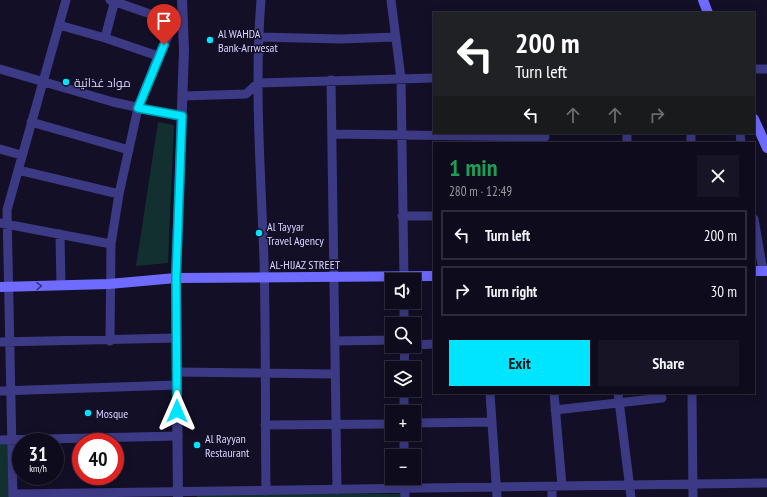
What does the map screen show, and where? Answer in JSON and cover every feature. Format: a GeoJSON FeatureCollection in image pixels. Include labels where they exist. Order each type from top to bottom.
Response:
{"type":"FeatureCollection","features":[{"type":"Feature","properties":{"kind":"main road"},"geometry":{"type":"LineString","coordinates":[[703,0],[708,12]]}},
{"type":"Feature","properties":{"kind":"main road"},"geometry":{"type":"LineString","coordinates":[[755,120],[767,148]]}},
{"type":"Feature","properties":{"kind":"main road","name":"AL-HIJAZ STREET"},"geometry":{"type":"LineString","coordinates":[[421,277],[433,276]]}},
{"type":"Feature","properties":{"kind":"main road","name":"AL-HIJAZ STREET"},"geometry":{"type":"LineString","coordinates":[[5,287],[109,284],[176,278],[385,278]]}},
{"type":"Feature","properties":{"kind":"street"},"geometry":{"type":"LineString","coordinates":[[66,0],[21,155],[4,223],[5,287],[11,342],[10,391],[13,496],[337,490],[405,493],[497,492],[552,486],[693,482],[767,483]]}},
{"type":"Feature","properties":{"kind":"street"},"geometry":{"type":"LineString","coordinates":[[104,38],[113,0],[179,24]]}},
{"type":"Feature","properties":{"kind":"street"},"geometry":{"type":"LineString","coordinates":[[178,494],[176,278],[184,50],[179,24],[182,0]]}},
{"type":"Feature","properties":{"kind":"street"},"geometry":{"type":"LineString","coordinates":[[261,0],[258,37],[258,83],[264,278],[266,491]]}},
{"type":"Feature","properties":{"kind":"street"},"geometry":{"type":"LineString","coordinates":[[391,0],[401,78],[404,273]]}},
{"type":"Feature","properties":{"kind":"street"},"geometry":{"type":"LineString","coordinates":[[110,341],[109,284],[111,244],[119,194],[130,150],[138,108],[158,56],[179,24]]}},
{"type":"Feature","properties":{"kind":"street"},"geometry":{"type":"LineString","coordinates":[[59,25],[158,56]]}},
{"type":"Feature","properties":{"kind":"street"},"geometry":{"type":"LineString","coordinates":[[258,37],[341,39],[396,37]]}},
{"type":"Feature","properties":{"kind":"street"},"geometry":{"type":"LineString","coordinates":[[0,69],[138,108],[182,116]]}},
{"type":"Feature","properties":{"kind":"street"},"geometry":{"type":"LineString","coordinates":[[755,70],[767,69]]}},
{"type":"Feature","properties":{"kind":"street"},"geometry":{"type":"LineString","coordinates":[[183,96],[246,94],[258,83],[433,78]]}},
{"type":"Feature","properties":{"kind":"street"},"geometry":{"type":"LineString","coordinates":[[331,80],[337,490]]}},
{"type":"Feature","properties":{"kind":"street"},"geometry":{"type":"LineString","coordinates":[[31,122],[130,150]]}},
{"type":"Feature","properties":{"kind":"street"},"geometry":{"type":"LineString","coordinates":[[332,134],[546,138]]}},
{"type":"Feature","properties":{"kind":"street"},"geometry":{"type":"LineString","coordinates":[[0,149],[21,155]]}},
{"type":"Feature","properties":{"kind":"street"},"geometry":{"type":"LineString","coordinates":[[18,170],[119,194]]}},
{"type":"Feature","properties":{"kind":"street"},"geometry":{"type":"LineString","coordinates":[[402,216],[433,216]]}},
{"type":"Feature","properties":{"kind":"street"},"geometry":{"type":"LineString","coordinates":[[4,223],[111,244]]}},
{"type":"Feature","properties":{"kind":"street"},"geometry":{"type":"LineString","coordinates":[[755,226],[761,271]]}},
{"type":"Feature","properties":{"kind":"street"},"geometry":{"type":"LineString","coordinates":[[60,234],[61,285]]}},
{"type":"Feature","properties":{"kind":"street"},"geometry":{"type":"LineString","coordinates":[[0,342],[110,341],[177,338]]}},
{"type":"Feature","properties":{"kind":"street"},"geometry":{"type":"LineString","coordinates":[[335,341],[385,340]]}},
{"type":"Feature","properties":{"kind":"street"},"geometry":{"type":"LineString","coordinates":[[421,345],[433,344]]}},
{"type":"Feature","properties":{"kind":"street"},"geometry":{"type":"LineString","coordinates":[[177,372],[335,374]]}},
{"type":"Feature","properties":{"kind":"street"},"geometry":{"type":"LineString","coordinates":[[0,391],[177,385]]}},
{"type":"Feature","properties":{"kind":"street"},"geometry":{"type":"LineString","coordinates":[[490,394],[497,492]]}},
{"type":"Feature","properties":{"kind":"street"},"geometry":{"type":"LineString","coordinates":[[554,394],[562,486]]}},
{"type":"Feature","properties":{"kind":"street"},"geometry":{"type":"LineString","coordinates":[[618,394],[631,497]]}},
{"type":"Feature","properties":{"kind":"street"},"geometry":{"type":"LineString","coordinates":[[692,394],[693,497]]}},
{"type":"Feature","properties":{"kind":"street"},"geometry":{"type":"LineString","coordinates":[[555,410],[662,398]]}},
{"type":"Feature","properties":{"kind":"street"},"geometry":{"type":"LineString","coordinates":[[421,423],[492,422]]}},
{"type":"Feature","properties":{"kind":"street"},"geometry":{"type":"LineString","coordinates":[[265,425],[385,424]]}},
{"type":"Feature","properties":{"kind":"street"},"geometry":{"type":"LineString","coordinates":[[0,440],[178,436]]}},
{"type":"Feature","properties":{"kind":"street"},"geometry":{"type":"LineString","coordinates":[[552,486],[552,497]]}},
{"type":"Feature","properties":{"kind":"green space"},"geometry":{"type":"Polygon","coordinates":[[[158,122],[174,125],[168,263],[136,266],[158,122]]]}},
{"type":"Feature","properties":{"kind":"green space"},"geometry":{"type":"Polygon","coordinates":[[[0,440],[10,440],[11,497],[0,497],[0,440]]]}},
{"type":"Feature","properties":{"kind":"green space"},"geometry":{"type":"Polygon","coordinates":[[[197,494],[408,494],[408,497],[197,497],[197,494]]]}},
{"type":"Feature","properties":{"kind":"place","name":"Al WAHDA Bank-Arrwesat"},"geometry":{"type":"Point","coordinates":[210,40]}},
{"type":"Feature","properties":{"kind":"place","name":"مواد غذائية"},"geometry":{"type":"Point","coordinates":[66,82]}},
{"type":"Feature","properties":{"kind":"place","name":"Al Tayyar Travel Agency"},"geometry":{"type":"Point","coordinates":[259,233]}},
{"type":"Feature","properties":{"kind":"place","name":"Mosque"},"geometry":{"type":"Point","coordinates":[88,413]}},
{"type":"Feature","properties":{"kind":"place","name":"Al Rayyan Restaurant"},"geometry":{"type":"Point","coordinates":[197,445]}},
{"type":"Feature","properties":{"kind":"route"},"geometry":{"type":"LineString","coordinates":[[164,45],[158,56],[138,108],[182,116],[176,278],[177,411]]}}]}
